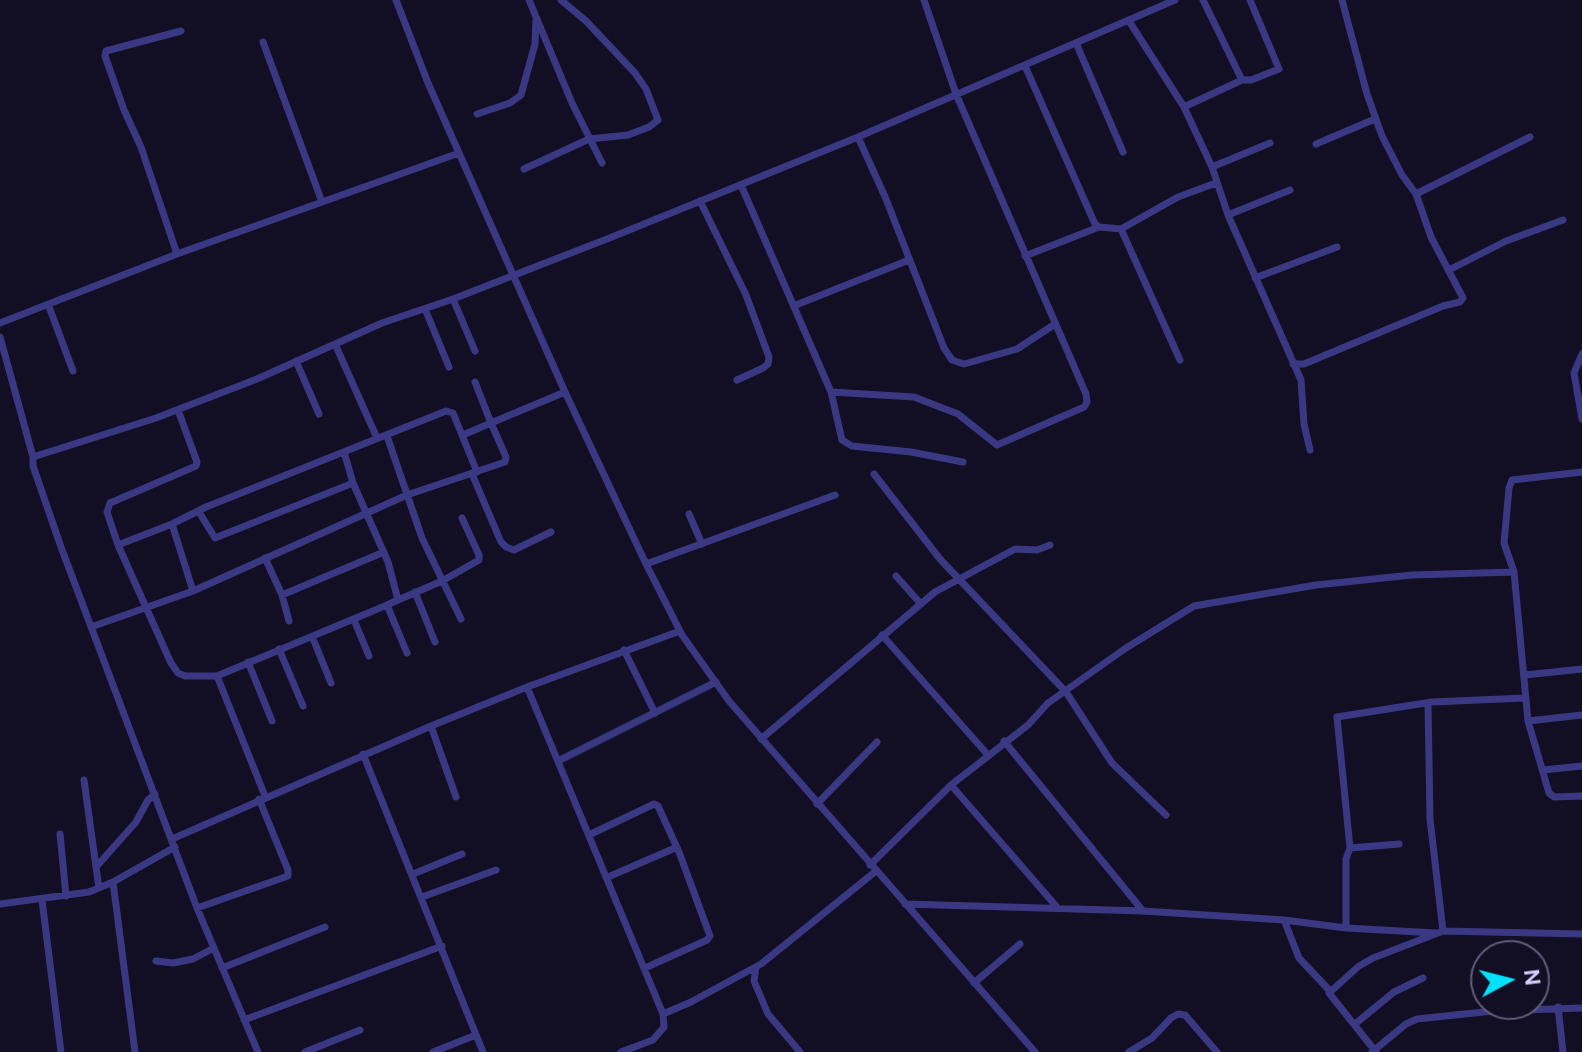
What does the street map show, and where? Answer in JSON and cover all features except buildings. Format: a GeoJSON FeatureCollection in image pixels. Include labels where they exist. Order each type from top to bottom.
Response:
{"type":"FeatureCollection","features":[{"type":"Feature","properties":{"kind":"street"},"geometry":{"type":"LineString","coordinates":[[396,0],[428,83],[565,392],[680,631],[761,739],[1035,1052]]}},
{"type":"Feature","properties":{"kind":"street"},"geometry":{"type":"LineString","coordinates":[[529,0],[602,163]]}},
{"type":"Feature","properties":{"kind":"street"},"geometry":{"type":"LineString","coordinates":[[524,169],[589,139],[628,135],[656,123],[658,118],[646,89],[635,73],[586,21],[561,0]]}},
{"type":"Feature","properties":{"kind":"street"},"geometry":{"type":"LineString","coordinates":[[831,392],[914,397],[958,414],[994,444],[1001,444],[1086,404],[1086,394],[956,94],[924,0]]}},
{"type":"Feature","properties":{"kind":"street"},"geometry":{"type":"LineString","coordinates":[[33,457],[178,410],[382,323],[453,299],[741,185],[1175,0]]}},
{"type":"Feature","properties":{"kind":"street"},"geometry":{"type":"LineString","coordinates":[[1203,0],[1242,80]]}},
{"type":"Feature","properties":{"kind":"street"},"geometry":{"type":"LineString","coordinates":[[1184,107],[1242,80],[1251,80],[1279,69],[1250,0]]}},
{"type":"Feature","properties":{"kind":"street"},"geometry":{"type":"LineString","coordinates":[[1293,364],[1304,364],[1443,306],[1460,302],[1463,298],[1431,237],[1416,194],[1402,175],[1375,119],[1342,0]]}},
{"type":"Feature","properties":{"kind":"street"},"geometry":{"type":"LineString","coordinates":[[477,114],[510,103],[521,95],[535,44],[536,17]]}},
{"type":"Feature","properties":{"kind":"street"},"geometry":{"type":"LineString","coordinates":[[1129,21],[1184,107],[1212,167],[1228,215],[1301,380],[1304,424],[1310,450]]}},
{"type":"Feature","properties":{"kind":"street"},"geometry":{"type":"LineString","coordinates":[[177,254],[141,147],[105,56],[106,51],[181,31]]}},
{"type":"Feature","properties":{"kind":"street"},"geometry":{"type":"LineString","coordinates":[[263,42],[322,202]]}},
{"type":"Feature","properties":{"kind":"street"},"geometry":{"type":"LineString","coordinates":[[1076,43],[1123,152]]}},
{"type":"Feature","properties":{"kind":"street"},"geometry":{"type":"LineString","coordinates":[[1025,66],[1099,227]]}},
{"type":"Feature","properties":{"kind":"street"},"geometry":{"type":"LineString","coordinates":[[1316,144],[1375,119]]}},
{"type":"Feature","properties":{"kind":"street"},"geometry":{"type":"LineString","coordinates":[[858,137],[944,348],[952,360],[964,364],[1017,349],[1055,324]]}},
{"type":"Feature","properties":{"kind":"street"},"geometry":{"type":"LineString","coordinates":[[1416,194],[1530,137]]}},
{"type":"Feature","properties":{"kind":"street"},"geometry":{"type":"LineString","coordinates":[[1212,167],[1270,143]]}},
{"type":"Feature","properties":{"kind":"street"},"geometry":{"type":"LineString","coordinates":[[0,323],[177,254],[459,153]]}},
{"type":"Feature","properties":{"kind":"street"},"geometry":{"type":"LineString","coordinates":[[1025,256],[1099,227],[1121,229],[1178,197],[1216,183]]}},
{"type":"Feature","properties":{"kind":"street"},"geometry":{"type":"LineString","coordinates":[[741,185],[796,305],[831,392],[842,440],[852,446],[884,448],[963,462]]}},
{"type":"Feature","properties":{"kind":"street"},"geometry":{"type":"LineString","coordinates":[[1228,215],[1290,190]]}},
{"type":"Feature","properties":{"kind":"street"},"geometry":{"type":"LineString","coordinates":[[700,201],[746,295],[769,357],[768,364],[763,368],[737,380]]}},
{"type":"Feature","properties":{"kind":"street"},"geometry":{"type":"LineString","coordinates":[[1449,270],[1506,241],[1563,220]]}},
{"type":"Feature","properties":{"kind":"street"},"geometry":{"type":"LineString","coordinates":[[1121,229],[1180,360]]}},
{"type":"Feature","properties":{"kind":"street"},"geometry":{"type":"LineString","coordinates":[[1255,278],[1337,247]]}},
{"type":"Feature","properties":{"kind":"street"},"geometry":{"type":"LineString","coordinates":[[796,305],[909,260]]}},
{"type":"Feature","properties":{"kind":"street"},"geometry":{"type":"LineString","coordinates":[[453,299],[475,351]]}},
{"type":"Feature","properties":{"kind":"street"},"geometry":{"type":"LineString","coordinates":[[48,304],[73,371]]}},
{"type":"Feature","properties":{"kind":"street"},"geometry":{"type":"LineString","coordinates":[[425,309],[449,367]]}},
{"type":"Feature","properties":{"kind":"street"},"geometry":{"type":"LineString","coordinates":[[0,337],[37,479],[197,908],[258,1052]]}},
{"type":"Feature","properties":{"kind":"street"},"geometry":{"type":"LineString","coordinates":[[335,344],[377,438]]}},
{"type":"Feature","properties":{"kind":"street"},"geometry":{"type":"LineString","coordinates":[[1582,354],[1574,373],[1582,419]]}},
{"type":"Feature","properties":{"kind":"street"},"geometry":{"type":"LineString","coordinates":[[296,361],[319,414]]}},
{"type":"Feature","properties":{"kind":"street"},"geometry":{"type":"LineString","coordinates":[[91,627],[193,591],[407,495],[506,460],[475,382]]}},
{"type":"Feature","properties":{"kind":"street"},"geometry":{"type":"LineString","coordinates":[[463,435],[565,392]]}},
{"type":"Feature","properties":{"kind":"street"},"geometry":{"type":"LineString","coordinates":[[178,410],[196,466],[110,503],[107,512],[118,545],[171,663],[178,673],[185,676],[217,676],[354,620],[442,581],[479,560],[462,518]]}},
{"type":"Feature","properties":{"kind":"street"},"geometry":{"type":"LineString","coordinates":[[118,545],[449,411],[453,413],[463,435],[501,542],[514,550],[551,532]]}},
{"type":"Feature","properties":{"kind":"street"},"geometry":{"type":"LineString","coordinates":[[387,436],[422,538],[461,619]]}},
{"type":"Feature","properties":{"kind":"street"},"geometry":{"type":"LineString","coordinates":[[344,452],[353,483],[384,552],[398,600]]}},
{"type":"Feature","properties":{"kind":"street"},"geometry":{"type":"LineString","coordinates":[[1582,472],[1512,480],[1504,543],[1514,572],[1528,721],[1549,793],[1554,797],[1582,796]]}},
{"type":"Feature","properties":{"kind":"street"},"geometry":{"type":"LineString","coordinates":[[874,474],[959,579],[1066,692],[1112,763],[1166,815]]}},
{"type":"Feature","properties":{"kind":"street"},"geometry":{"type":"LineString","coordinates":[[199,512],[213,536],[218,537],[353,483]]}},
{"type":"Feature","properties":{"kind":"street"},"geometry":{"type":"LineString","coordinates":[[646,564],[835,495]]}},
{"type":"Feature","properties":{"kind":"street"},"geometry":{"type":"LineString","coordinates":[[689,514],[702,544]]}},
{"type":"Feature","properties":{"kind":"street"},"geometry":{"type":"LineString","coordinates":[[172,524],[193,591]]}},
{"type":"Feature","properties":{"kind":"street"},"geometry":{"type":"LineString","coordinates":[[761,739],[921,604],[1015,549],[1037,550],[1050,545]]}},
{"type":"Feature","properties":{"kind":"street"},"geometry":{"type":"LineString","coordinates":[[282,595],[384,552]]}},
{"type":"Feature","properties":{"kind":"street"},"geometry":{"type":"LineString","coordinates":[[265,558],[282,595],[289,621]]}},
{"type":"Feature","properties":{"kind":"street"},"geometry":{"type":"LineString","coordinates":[[663,1014],[756,967],[873,868],[951,785],[1028,725],[1048,703],[1126,648],[1194,606],[1316,585],[1412,575],[1514,572]]}},
{"type":"Feature","properties":{"kind":"street"},"geometry":{"type":"LineString","coordinates":[[896,576],[921,604]]}},
{"type":"Feature","properties":{"kind":"street"},"geometry":{"type":"LineString","coordinates":[[415,592],[435,642]]}},
{"type":"Feature","properties":{"kind":"street"},"geometry":{"type":"LineString","coordinates":[[387,605],[407,653]]}},
{"type":"Feature","properties":{"kind":"street"},"geometry":{"type":"LineString","coordinates":[[354,620],[369,656]]}},
{"type":"Feature","properties":{"kind":"street"},"geometry":{"type":"LineString","coordinates":[[0,904],[42,900],[99,888],[174,843],[262,798],[527,687],[680,631]]}},
{"type":"Feature","properties":{"kind":"street"},"geometry":{"type":"LineString","coordinates":[[882,635],[988,755]]}},
{"type":"Feature","properties":{"kind":"street"},"geometry":{"type":"LineString","coordinates":[[312,636],[331,683]]}},
{"type":"Feature","properties":{"kind":"street"},"geometry":{"type":"LineString","coordinates":[[279,649],[303,706]]}},
{"type":"Feature","properties":{"kind":"street"},"geometry":{"type":"LineString","coordinates":[[624,650],[655,713]]}},
{"type":"Feature","properties":{"kind":"street"},"geometry":{"type":"LineString","coordinates":[[248,662],[272,721]]}},
{"type":"Feature","properties":{"kind":"street"},"geometry":{"type":"LineString","coordinates":[[1525,675],[1582,669]]}},
{"type":"Feature","properties":{"kind":"street"},"geometry":{"type":"LineString","coordinates":[[197,908],[288,876],[217,676]]}},
{"type":"Feature","properties":{"kind":"street"},"geometry":{"type":"LineString","coordinates":[[558,761],[716,682]]}},
{"type":"Feature","properties":{"kind":"street"},"geometry":{"type":"LineString","coordinates":[[527,687],[591,834],[663,1014],[664,1027],[653,1040],[621,1052]]}},
{"type":"Feature","properties":{"kind":"street"},"geometry":{"type":"LineString","coordinates":[[1346,928],[1346,859],[1350,848],[1337,717],[1487,698],[1525,698]]}},
{"type":"Feature","properties":{"kind":"street"},"geometry":{"type":"LineString","coordinates":[[1428,704],[1430,819],[1439,932]]}},
{"type":"Feature","properties":{"kind":"street"},"geometry":{"type":"LineString","coordinates":[[1528,721],[1582,715]]}},
{"type":"Feature","properties":{"kind":"street"},"geometry":{"type":"LineString","coordinates":[[431,726],[456,797]]}},
{"type":"Feature","properties":{"kind":"street"},"geometry":{"type":"LineString","coordinates":[[1004,741],[1143,911]]}},
{"type":"Feature","properties":{"kind":"street"},"geometry":{"type":"LineString","coordinates":[[817,804],[877,742]]}},
{"type":"Feature","properties":{"kind":"street"},"geometry":{"type":"LineString","coordinates":[[363,754],[483,1052]]}},
{"type":"Feature","properties":{"kind":"street"},"geometry":{"type":"LineString","coordinates":[[1543,770],[1582,766]]}},
{"type":"Feature","properties":{"kind":"street"},"geometry":{"type":"LineString","coordinates":[[84,780],[99,888]]}},
{"type":"Feature","properties":{"kind":"street"},"geometry":{"type":"LineString","coordinates":[[951,785],[1056,906]]}},
{"type":"Feature","properties":{"kind":"street"},"geometry":{"type":"LineString","coordinates":[[96,867],[136,822],[148,800],[155,794]]}},
{"type":"Feature","properties":{"kind":"street"},"geometry":{"type":"LineString","coordinates":[[591,834],[654,804],[658,806],[685,865],[710,936],[645,968]]}},
{"type":"Feature","properties":{"kind":"street"},"geometry":{"type":"LineString","coordinates":[[60,834],[66,896]]}},
{"type":"Feature","properties":{"kind":"street"},"geometry":{"type":"LineString","coordinates":[[1350,848],[1399,844]]}},
{"type":"Feature","properties":{"kind":"street"},"geometry":{"type":"LineString","coordinates":[[608,877],[675,848]]}},
{"type":"Feature","properties":{"kind":"street"},"geometry":{"type":"LineString","coordinates":[[413,874],[462,854]]}},
{"type":"Feature","properties":{"kind":"street"},"geometry":{"type":"LineString","coordinates":[[422,897],[496,870]]}},
{"type":"Feature","properties":{"kind":"street"},"geometry":{"type":"LineString","coordinates":[[113,882],[135,1052]]}},
{"type":"Feature","properties":{"kind":"street"},"geometry":{"type":"LineString","coordinates":[[42,900],[61,1052]]}},
{"type":"Feature","properties":{"kind":"street"},"geometry":{"type":"LineString","coordinates":[[905,904],[1056,906],[1284,920],[1346,928],[1582,934]]}},
{"type":"Feature","properties":{"kind":"street"},"geometry":{"type":"LineString","coordinates":[[1284,920],[1299,958],[1330,991],[1374,1051],[1417,1019],[1558,1007],[1582,1008]]}},
{"type":"Feature","properties":{"kind":"street"},"geometry":{"type":"LineString","coordinates":[[222,968],[325,927]]}},
{"type":"Feature","properties":{"kind":"street"},"geometry":{"type":"LineString","coordinates":[[1330,991],[1373,958],[1439,932]]}},
{"type":"Feature","properties":{"kind":"street"},"geometry":{"type":"LineString","coordinates":[[974,983],[1020,944]]}},
{"type":"Feature","properties":{"kind":"street"},"geometry":{"type":"LineString","coordinates":[[244,1020],[442,946]]}},
{"type":"Feature","properties":{"kind":"street"},"geometry":{"type":"LineString","coordinates":[[156,961],[173,963],[193,959],[214,948]]}},
{"type":"Feature","properties":{"kind":"street"},"geometry":{"type":"LineString","coordinates":[[756,967],[754,981],[768,1014],[800,1052]]}},
{"type":"Feature","properties":{"kind":"street"},"geometry":{"type":"LineString","coordinates":[[1355,1024],[1394,992],[1423,978]]}},
{"type":"Feature","properties":{"kind":"street"},"geometry":{"type":"LineString","coordinates":[[1558,1007],[1563,1052]]}},
{"type":"Feature","properties":{"kind":"street"},"geometry":{"type":"LineString","coordinates":[[1129,1052],[1152,1038],[1178,1014],[1185,1015],[1217,1052]]}},
{"type":"Feature","properties":{"kind":"street"},"geometry":{"type":"LineString","coordinates":[[305,1052],[360,1030]]}},
{"type":"Feature","properties":{"kind":"street"},"geometry":{"type":"LineString","coordinates":[[433,1052],[476,1035]]}}]}
